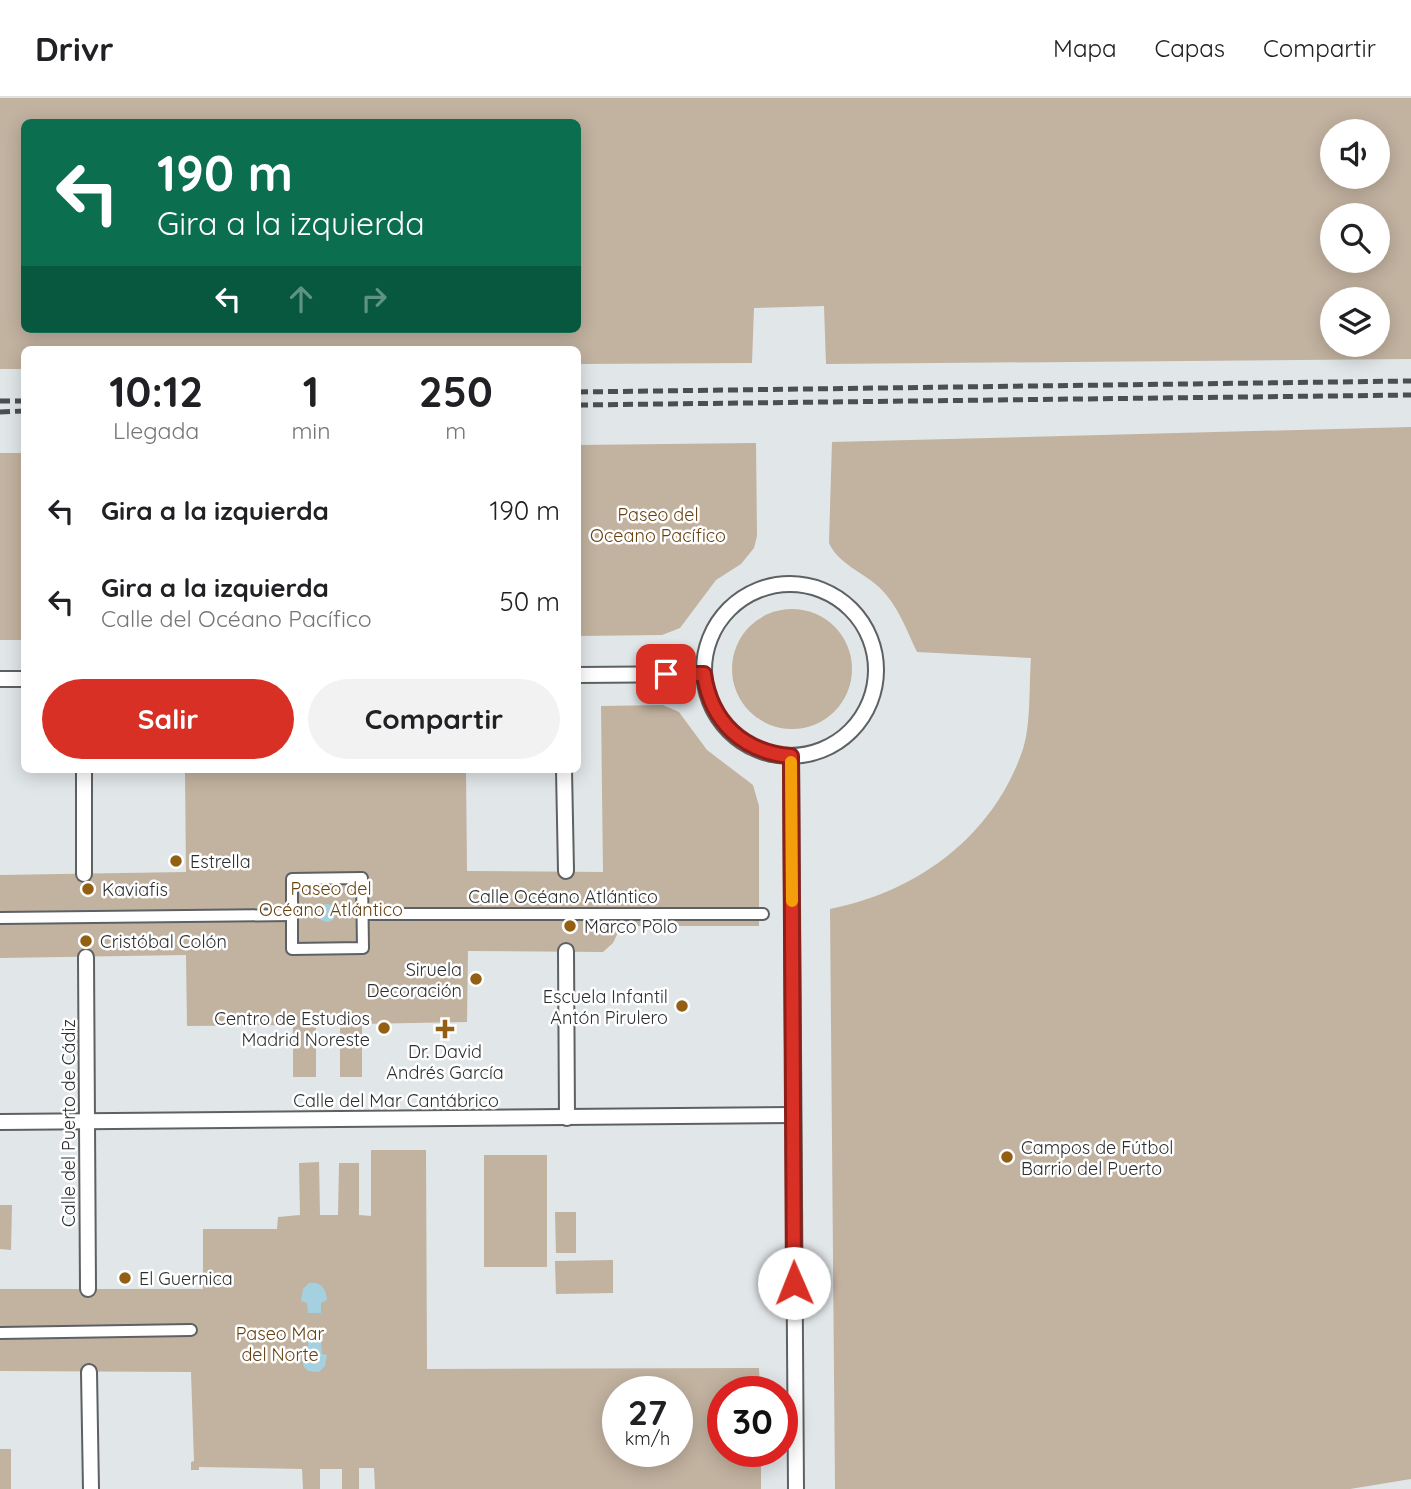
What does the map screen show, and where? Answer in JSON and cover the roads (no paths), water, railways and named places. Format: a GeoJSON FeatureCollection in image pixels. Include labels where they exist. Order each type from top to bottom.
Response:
{"type":"FeatureCollection","features":[{"type":"Feature","properties":{"kind":"street"},"geometry":{"type":"LineString","coordinates":[[788,583],[808,584],[843,601],[857,614],[875,650],[877,669],[871,702],[863,718],[839,741],[808,755],[791,756],[759,750],[731,732],[712,706],[704,674],[705,654],[715,627],[734,604],[750,593],[788,583]]}},
{"type":"Feature","properties":{"kind":"street"},"geometry":{"type":"LineString","coordinates":[[581,675],[704,674]]}},
{"type":"Feature","properties":{"kind":"street"},"geometry":{"type":"LineString","coordinates":[[0,679],[21,679]]}},
{"type":"Feature","properties":{"kind":"street"},"geometry":{"type":"LineString","coordinates":[[791,756],[796,1489]]}},
{"type":"Feature","properties":{"kind":"street"},"geometry":{"type":"LineString","coordinates":[[84,773],[84,874]]}},
{"type":"Feature","properties":{"kind":"street"},"geometry":{"type":"LineString","coordinates":[[564,773],[566,871]]}},
{"type":"Feature","properties":{"kind":"street"},"geometry":{"type":"LineString","coordinates":[[292,878],[362,878],[362,914],[363,948],[292,949],[292,878]]}},
{"type":"Feature","properties":{"kind":"street","name":"Calle Océano Atlántico"},"geometry":{"type":"LineString","coordinates":[[362,914],[763,914]]}},
{"type":"Feature","properties":{"kind":"street"},"geometry":{"type":"LineString","coordinates":[[0,918],[292,915]]}},
{"type":"Feature","properties":{"kind":"street"},"geometry":{"type":"LineString","coordinates":[[566,951],[566,1118]]}},
{"type":"Feature","properties":{"kind":"street","name":"Calle del Puerto de Cádiz"},"geometry":{"type":"LineString","coordinates":[[86,957],[88,1289]]}},
{"type":"Feature","properties":{"kind":"street","name":"Calle del Mar Cantábrico"},"geometry":{"type":"LineString","coordinates":[[0,1122],[793,1115]]}},
{"type":"Feature","properties":{"kind":"street"},"geometry":{"type":"LineString","coordinates":[[0,1333],[191,1330]]}},
{"type":"Feature","properties":{"kind":"street"},"geometry":{"type":"LineString","coordinates":[[89,1372],[91,1489]]}},
{"type":"Feature","properties":{"kind":"water"},"geometry":{"type":"Polygon","coordinates":[[[327,904],[333,907],[336,913],[333,919],[327,922],[321,919],[318,913],[321,907],[327,904]]]}},
{"type":"Feature","properties":{"kind":"water"},"geometry":{"type":"Polygon","coordinates":[[[309,1283],[320,1285],[326,1292],[327,1300],[321,1303],[321,1313],[308,1313],[307,1303],[301,1301],[303,1289],[309,1283]]]}},
{"type":"Feature","properties":{"kind":"water"},"geometry":{"type":"Polygon","coordinates":[[[308,1342],[321,1342],[322,1354],[327,1355],[325,1366],[319,1372],[308,1371],[304,1367],[301,1355],[308,1352],[308,1342]]]}},
{"type":"Feature","properties":{"kind":"railway"},"geometry":{"type":"LineString","coordinates":[[581,392],[1411,381]]}},
{"type":"Feature","properties":{"kind":"railway"},"geometry":{"type":"LineString","coordinates":[[581,405],[1411,395]]}},
{"type":"Feature","properties":{"kind":"railway"},"geometry":{"type":"LineString","coordinates":[[0,401],[21,401]]}},
{"type":"Feature","properties":{"kind":"railway"},"geometry":{"type":"LineString","coordinates":[[0,412],[21,411]]}},
{"type":"Feature","properties":{"kind":"place","name":"Estrella"},"geometry":{"type":"Point","coordinates":[176,861]}},
{"type":"Feature","properties":{"kind":"place","name":"Kaviafis"},"geometry":{"type":"Point","coordinates":[88,889]}},
{"type":"Feature","properties":{"kind":"place","name":"Marco Polo"},"geometry":{"type":"Point","coordinates":[570,926]}},
{"type":"Feature","properties":{"kind":"place","name":"Cristóbal Colón"},"geometry":{"type":"Point","coordinates":[86,941]}},
{"type":"Feature","properties":{"kind":"place","name":"Siruela Decoración"},"geometry":{"type":"Point","coordinates":[476,979]}},
{"type":"Feature","properties":{"kind":"place","name":"Escuela Infantil Antón Pirulero"},"geometry":{"type":"Point","coordinates":[682,1006]}},
{"type":"Feature","properties":{"kind":"place","name":"Centro de Estudios Madrid Noreste"},"geometry":{"type":"Point","coordinates":[384,1028]}},
{"type":"Feature","properties":{"kind":"place","name":"Dr. David Andrés García"},"geometry":{"type":"Point","coordinates":[445,1029]}},
{"type":"Feature","properties":{"kind":"place","name":"Campos de Fútbol Barrio del Puerto"},"geometry":{"type":"Point","coordinates":[1007,1157]}},
{"type":"Feature","properties":{"kind":"place","name":"El Guernica"},"geometry":{"type":"Point","coordinates":[125,1278]}},
{"type":"Feature","properties":{"kind":"park label","name":"Paseo del Oceano Pacífico"},"geometry":{"type":"Point","coordinates":[658,524]}},
{"type":"Feature","properties":{"kind":"park label","name":"Paseo del Océano Atlántico"},"geometry":{"type":"Point","coordinates":[331,898]}},
{"type":"Feature","properties":{"kind":"park label","name":"Paseo Mar del Norte"},"geometry":{"type":"Point","coordinates":[280,1343]}}]}
